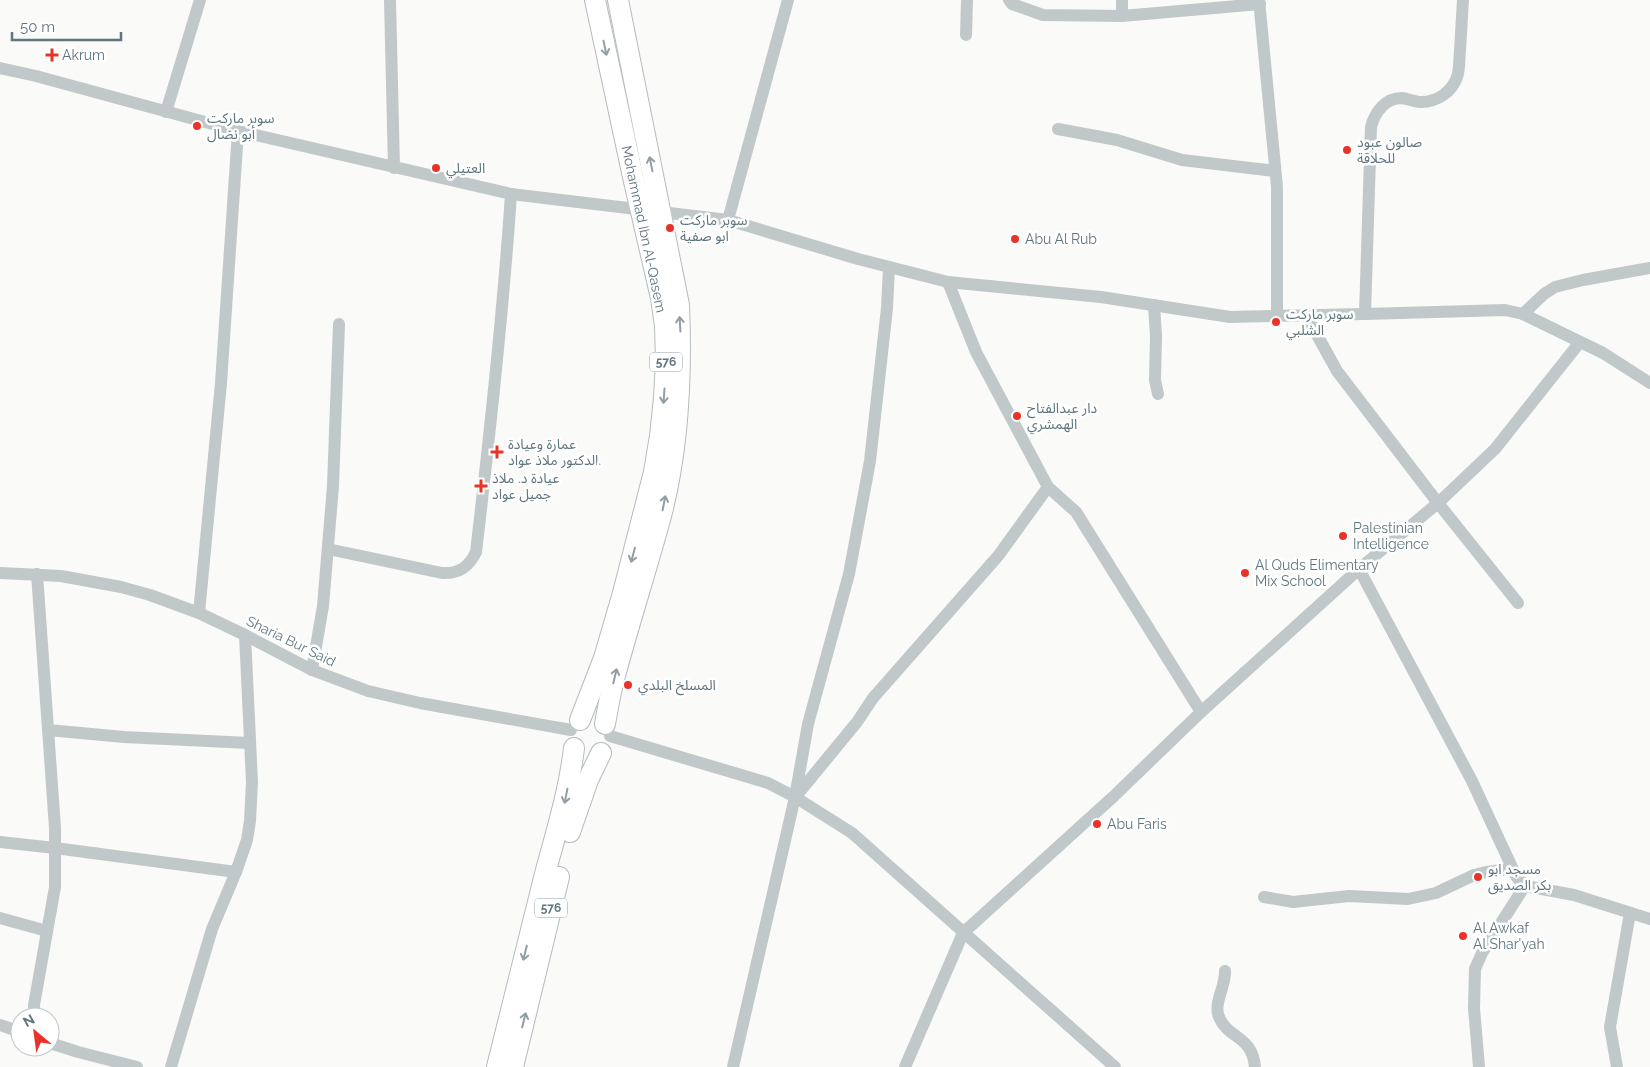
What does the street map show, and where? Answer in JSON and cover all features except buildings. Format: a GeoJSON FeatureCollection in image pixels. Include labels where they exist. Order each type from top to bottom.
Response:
{"type":"FeatureCollection","features":[{"type":"Feature","properties":{"kind":"main road","name":"Mohammad Ibn Al-Qasem"},"geometry":{"type":"LineString","coordinates":[[497,1067],[564,806],[571,774],[575,733],[604,658],[640,529],[660,436],[664,398],[665,326],[661,298],[640,210],[596,0]]}},
{"type":"Feature","properties":{"kind":"main road","name":"Mohammad Ibn Al-Qasem"},"geometry":{"type":"LineString","coordinates":[[513,1067],[570,830],[605,738],[615,674],[661,514],[674,449],[680,382],[679,314],[661,212],[618,0]]}},
{"type":"Feature","properties":{"kind":"main road"},"geometry":{"type":"LineString","coordinates":[[593,717],[600,720],[605,738],[590,757],[578,753],[575,733],[593,717]]}},
{"type":"Feature","properties":{"kind":"street"},"geometry":{"type":"LineString","coordinates":[[166,112],[200,0]]}},
{"type":"Feature","properties":{"kind":"street"},"geometry":{"type":"LineString","coordinates":[[390,0],[394,168]]}},
{"type":"Feature","properties":{"kind":"street"},"geometry":{"type":"LineString","coordinates":[[728,220],[788,0]]}},
{"type":"Feature","properties":{"kind":"street"},"geometry":{"type":"LineString","coordinates":[[966,35],[967,0]]}},
{"type":"Feature","properties":{"kind":"street"},"geometry":{"type":"LineString","coordinates":[[1009,0],[1012,4],[1043,15],[1122,16],[1259,2],[1277,187],[1277,316]]}},
{"type":"Feature","properties":{"kind":"street"},"geometry":{"type":"LineString","coordinates":[[1122,0],[1122,16]]}},
{"type":"Feature","properties":{"kind":"street"},"geometry":{"type":"LineString","coordinates":[[1366,314],[1370,127],[1373,116],[1384,104],[1394,100],[1402,98],[1422,102],[1428,101],[1440,97],[1450,89],[1459,72],[1463,0]]}},
{"type":"Feature","properties":{"kind":"street"},"geometry":{"type":"LineString","coordinates":[[0,68],[238,130],[511,194],[728,220],[889,267],[948,282],[1101,297],[1230,317],[1505,310],[1523,314],[1603,353],[1650,383]]}},
{"type":"Feature","properties":{"kind":"street"},"geometry":{"type":"LineString","coordinates":[[1058,129],[1118,140],[1182,160],[1275,171]]}},
{"type":"Feature","properties":{"kind":"street"},"geometry":{"type":"LineString","coordinates":[[199,613],[221,383],[238,130]]}},
{"type":"Feature","properties":{"kind":"street"},"geometry":{"type":"LineString","coordinates":[[328,549],[442,573],[458,572],[472,561],[476,552],[496,381],[506,277],[511,194]]}},
{"type":"Feature","properties":{"kind":"street"},"geometry":{"type":"LineString","coordinates":[[733,1067],[795,797],[808,724],[849,574],[870,461],[888,308],[889,267]]}},
{"type":"Feature","properties":{"kind":"street"},"geometry":{"type":"LineString","coordinates":[[1523,314],[1544,294],[1555,287],[1650,268]]}},
{"type":"Feature","properties":{"kind":"street"},"geometry":{"type":"LineString","coordinates":[[948,282],[976,352],[1048,487],[1076,512],[1201,712]]}},
{"type":"Feature","properties":{"kind":"street"},"geometry":{"type":"LineString","coordinates":[[1154,305],[1156,336],[1155,380],[1158,394]]}},
{"type":"Feature","properties":{"kind":"street"},"geometry":{"type":"LineString","coordinates":[[1306,315],[1337,371],[1438,503],[1518,603]]}},
{"type":"Feature","properties":{"kind":"street"},"geometry":{"type":"LineString","coordinates":[[312,670],[323,606],[333,486],[338,324]]}},
{"type":"Feature","properties":{"kind":"street"},"geometry":{"type":"LineString","coordinates":[[905,1067],[963,933],[1114,796],[1201,712],[1359,569],[1438,503],[1495,449],[1580,342]]}},
{"type":"Feature","properties":{"kind":"street"},"geometry":{"type":"LineString","coordinates":[[795,797],[873,698],[998,556],[1048,487]]}},
{"type":"Feature","properties":{"kind":"street"},"geometry":{"type":"LineString","coordinates":[[1359,569],[1472,781],[1511,869],[1516,876],[1526,884],[1537,889],[1574,895],[1650,919]]}},
{"type":"Feature","properties":{"kind":"street","name":"Sharia Bur Said"},"geometry":{"type":"LineString","coordinates":[[0,573],[37,574],[81,579],[150,595],[199,613],[312,670],[368,692],[575,733]]}},
{"type":"Feature","properties":{"kind":"street"},"geometry":{"type":"LineString","coordinates":[[34,1007],[54,887],[55,848],[37,574]]}},
{"type":"Feature","properties":{"kind":"street"},"geometry":{"type":"LineString","coordinates":[[171,1067],[212,929],[247,840],[252,782],[245,635]]}},
{"type":"Feature","properties":{"kind":"street"},"geometry":{"type":"LineString","coordinates":[[48,730],[124,737],[249,743]]}},
{"type":"Feature","properties":{"kind":"street"},"geometry":{"type":"LineString","coordinates":[[605,738],[768,783],[795,797],[852,833],[1115,1067]]}},
{"type":"Feature","properties":{"kind":"street"},"geometry":{"type":"LineString","coordinates":[[0,842],[236,872]]}},
{"type":"Feature","properties":{"kind":"street"},"geometry":{"type":"LineString","coordinates":[[1264,897],[1293,902],[1349,896],[1408,899],[1436,894],[1486,872],[1511,869]]}},
{"type":"Feature","properties":{"kind":"street"},"geometry":{"type":"LineString","coordinates":[[1479,1067],[1474,1008],[1475,969],[1482,953],[1526,884]]}},
{"type":"Feature","properties":{"kind":"street"},"geometry":{"type":"LineString","coordinates":[[1617,1067],[1610,1027],[1630,912]]}},
{"type":"Feature","properties":{"kind":"street"},"geometry":{"type":"LineString","coordinates":[[0,918],[47,931]]}},
{"type":"Feature","properties":{"kind":"street"},"geometry":{"type":"LineString","coordinates":[[1225,971],[1218,1006],[1218,1016],[1226,1027],[1245,1042],[1253,1057],[1255,1067]]}},
{"type":"Feature","properties":{"kind":"street"},"geometry":{"type":"LineString","coordinates":[[60,1046],[137,1067]]}},
{"type":"Feature","properties":{"kind":"place","name":"Akrum"},"geometry":{"type":"Point","coordinates":[52,55]}},
{"type":"Feature","properties":{"kind":"place","name":"سوبر ماركت أبو نضال"},"geometry":{"type":"Point","coordinates":[197,126]}},
{"type":"Feature","properties":{"kind":"place","name":"صالون عبود للحلاقة"},"geometry":{"type":"Point","coordinates":[1347,150]}},
{"type":"Feature","properties":{"kind":"place","name":"العتيلي"},"geometry":{"type":"Point","coordinates":[436,168]}},
{"type":"Feature","properties":{"kind":"place","name":"سوبر ماركت ابو صفية"},"geometry":{"type":"Point","coordinates":[670,228]}},
{"type":"Feature","properties":{"kind":"place","name":"Abu Al Rub"},"geometry":{"type":"Point","coordinates":[1015,239]}},
{"type":"Feature","properties":{"kind":"place","name":"سوبر ماركت الشلبي"},"geometry":{"type":"Point","coordinates":[1276,322]}},
{"type":"Feature","properties":{"kind":"place","name":"دار عبدالفتاح الهمشري"},"geometry":{"type":"Point","coordinates":[1017,416]}},
{"type":"Feature","properties":{"kind":"place","name":"عمارة وعيادة الدكتور ملاذ عواد."},"geometry":{"type":"Point","coordinates":[497,452]}},
{"type":"Feature","properties":{"kind":"place","name":"عيادة د. ملاذ جميل عواد"},"geometry":{"type":"Point","coordinates":[481,486]}},
{"type":"Feature","properties":{"kind":"place","name":"Palestinian Intelligence"},"geometry":{"type":"Point","coordinates":[1343,536]}},
{"type":"Feature","properties":{"kind":"place","name":"Al Quds Elimentary Mix School"},"geometry":{"type":"Point","coordinates":[1245,573]}},
{"type":"Feature","properties":{"kind":"place","name":"المسلخ البلدي"},"geometry":{"type":"Point","coordinates":[628,685]}},
{"type":"Feature","properties":{"kind":"place","name":"Abu Faris"},"geometry":{"type":"Point","coordinates":[1097,824]}},
{"type":"Feature","properties":{"kind":"place","name":"مسجد ابو بكر الصديق"},"geometry":{"type":"Point","coordinates":[1478,877]}},
{"type":"Feature","properties":{"kind":"place","name":"Al Awkaf Al Shar'yah"},"geometry":{"type":"Point","coordinates":[1463,936]}}]}
